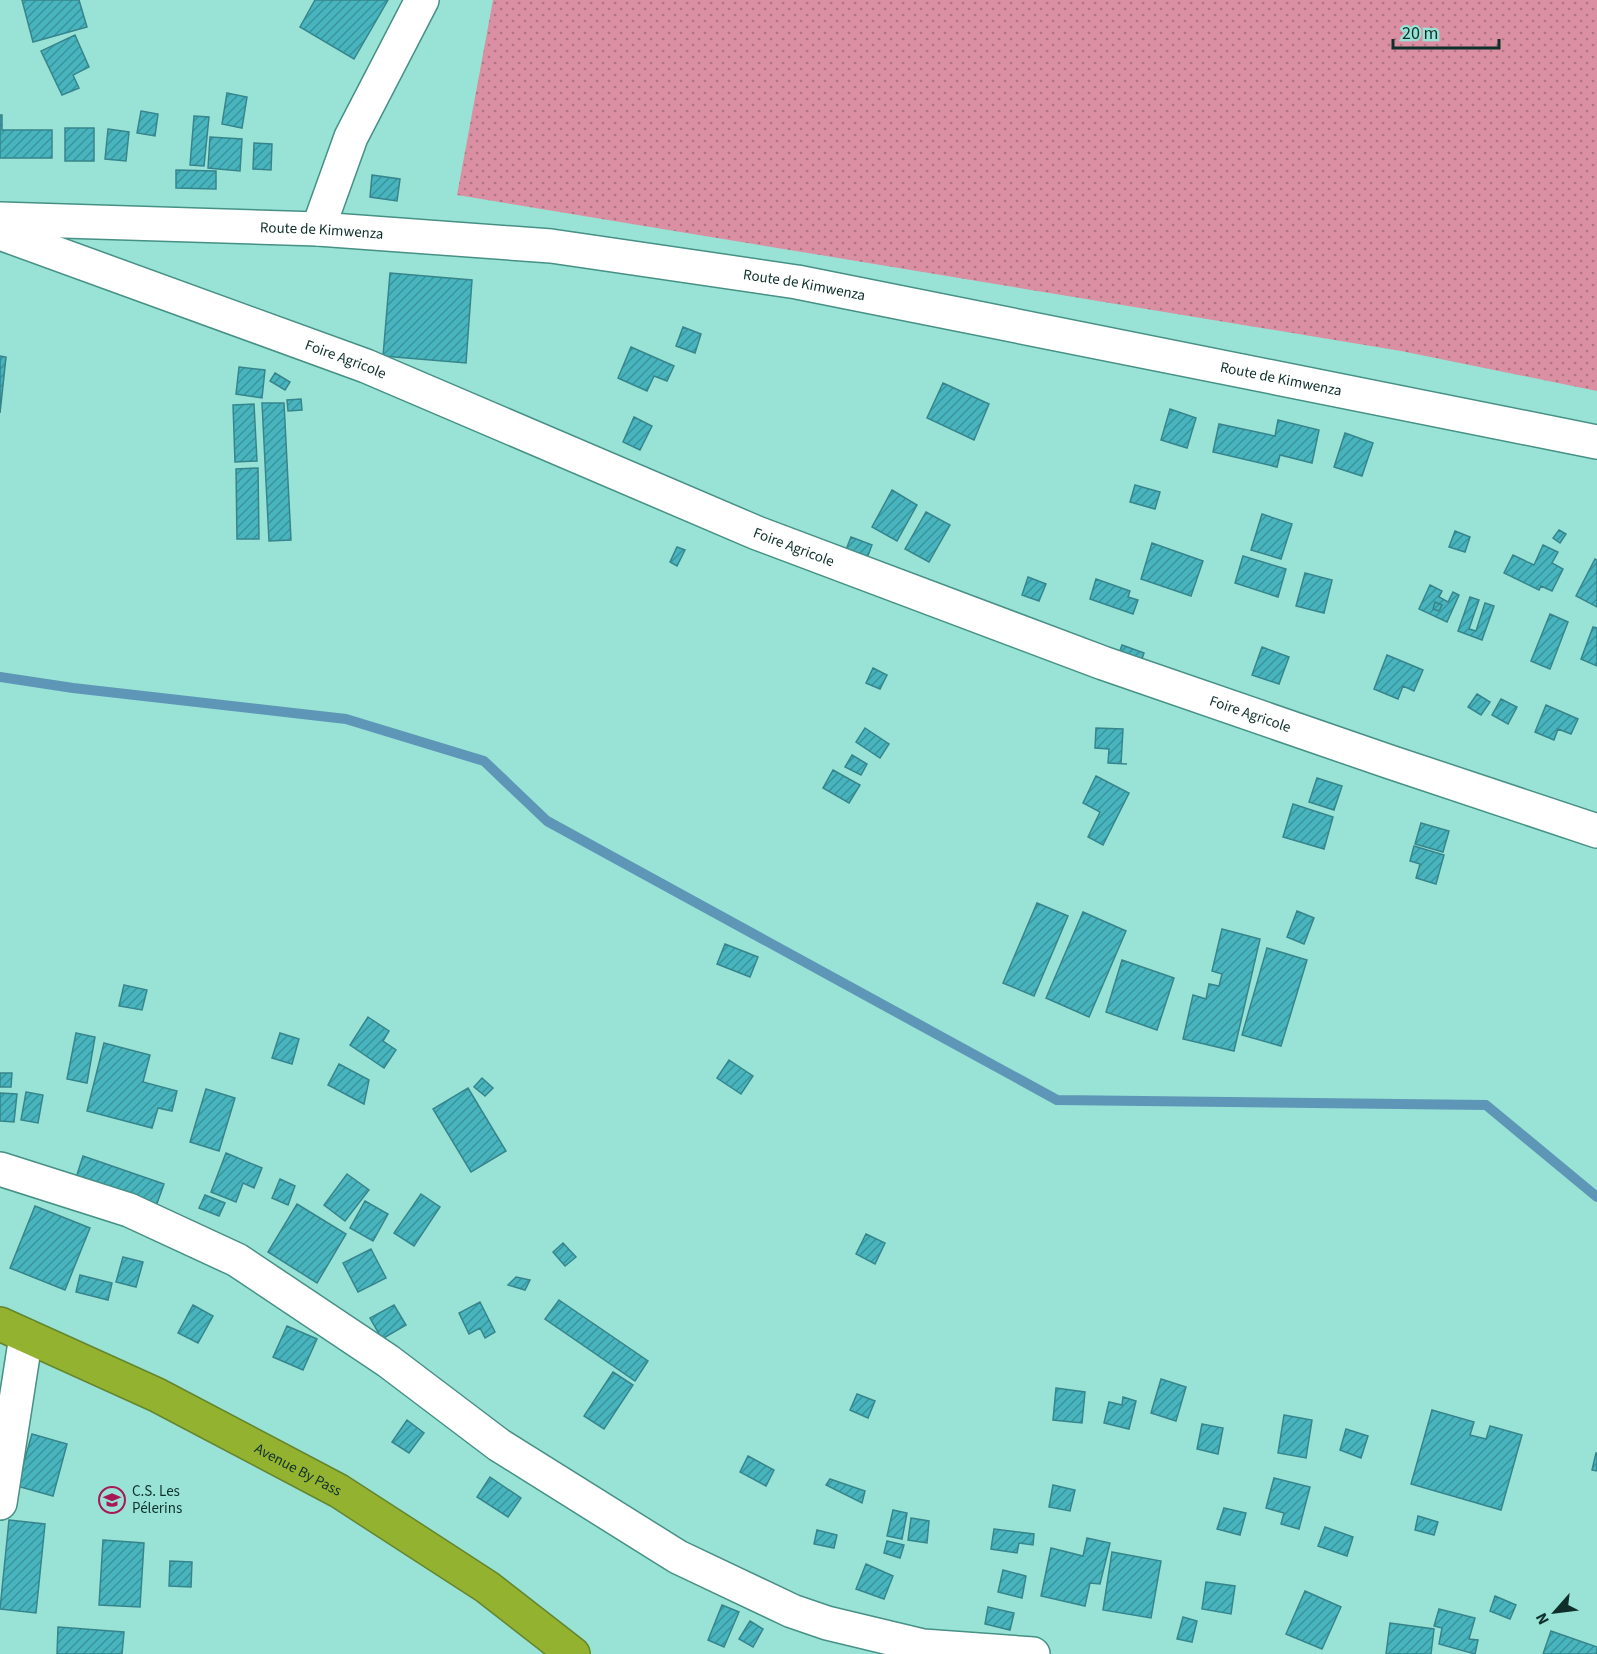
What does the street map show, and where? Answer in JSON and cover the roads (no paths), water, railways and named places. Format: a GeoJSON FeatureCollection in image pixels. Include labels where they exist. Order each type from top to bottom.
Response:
{"type":"FeatureCollection","features":[{"type":"Feature","properties":{"kind":"highway","name":"Avenue By Pass"},"geometry":{"type":"LineString","coordinates":[[13,1330],[157,1395],[339,1491],[487,1587],[573,1654]]}},
{"type":"Feature","properties":{"kind":"street"},"geometry":{"type":"LineString","coordinates":[[318,229],[351,137],[422,0]]}},
{"type":"Feature","properties":{"kind":"street","name":"Route de Kimwenza"},"geometry":{"type":"LineString","coordinates":[[0,219],[318,229],[551,246],[796,282],[1597,442]]}},
{"type":"Feature","properties":{"kind":"street","name":"Foire Agricole"},"geometry":{"type":"LineString","coordinates":[[0,233],[366,366],[757,533],[1081,655],[1378,759],[1597,831]]}},
{"type":"Feature","properties":{"kind":"street"},"geometry":{"type":"LineString","coordinates":[[0,1169],[129,1210],[237,1260],[388,1361],[499,1445],[678,1557],[792,1611],[827,1623],[923,1646],[1033,1654]]}},
{"type":"Feature","properties":{"kind":"street"},"geometry":{"type":"LineString","coordinates":[[0,1503],[13,1330]]}},
{"type":"Feature","properties":{"kind":"waterway"},"geometry":{"type":"LineString","coordinates":[[0,677],[73,688],[346,719],[484,761],[547,821],[1057,1100],[1486,1105],[1597,1197]]}},
{"type":"Feature","properties":{"kind":"place","name":"C.S. Les Pélerins"},"geometry":{"type":"Point","coordinates":[112,1500]}}]}
